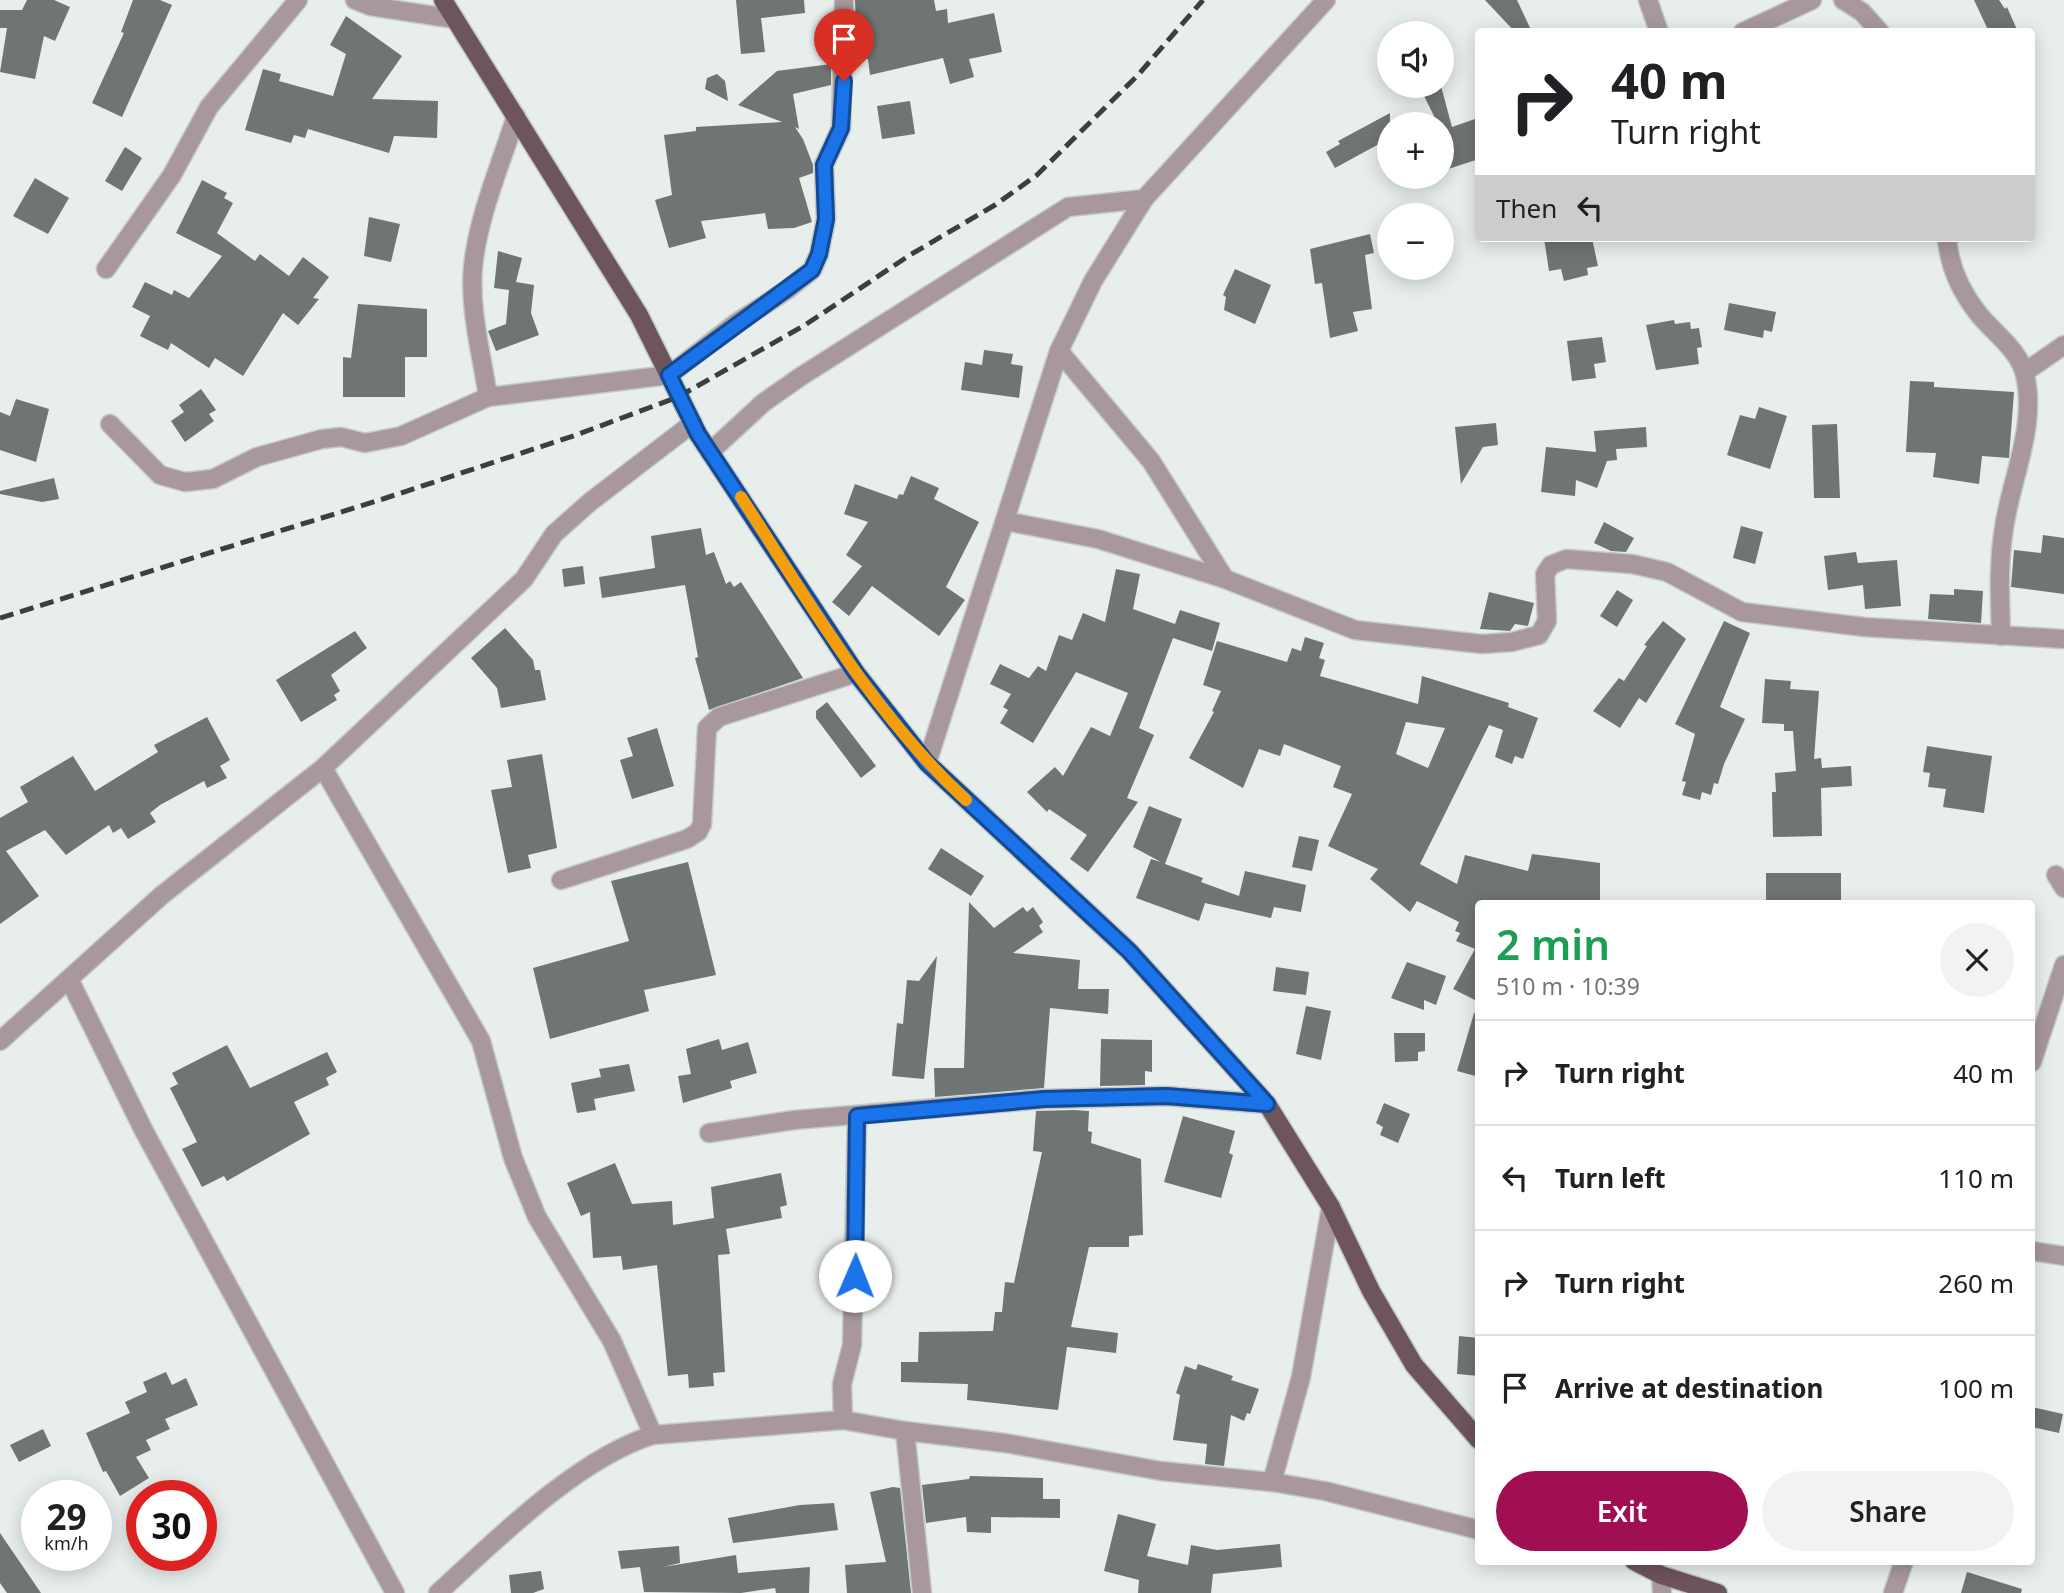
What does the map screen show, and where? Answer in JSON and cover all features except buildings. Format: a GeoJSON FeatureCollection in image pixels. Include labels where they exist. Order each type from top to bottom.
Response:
{"type":"FeatureCollection","features":[{"type":"Feature","properties":{"kind":"main road"},"geometry":{"type":"LineString","coordinates":[[443,0],[639,315],[693,424],[710,452],[856,673],[927,763],[1129,951],[1267,1104],[1331,1207],[1371,1291],[1414,1365],[1475,1435]]}},
{"type":"Feature","properties":{"kind":"main road"},"geometry":{"type":"LineString","coordinates":[[1639,1565],[1661,1584],[1718,1593]]}},
{"type":"Feature","properties":{"kind":"street"},"geometry":{"type":"LineString","coordinates":[[106,269],[172,175],[209,107],[298,0]]}},
{"type":"Feature","properties":{"kind":"street"},"geometry":{"type":"LineString","coordinates":[[355,0],[370,6],[455,19]]}},
{"type":"Feature","properties":{"kind":"street"},"geometry":{"type":"LineString","coordinates":[[110,424],[160,475],[185,482],[213,479],[257,457],[322,439],[341,437],[365,443],[401,436],[488,397],[669,375],[812,270],[819,254],[826,219],[824,165],[841,128],[844,0]]}},
{"type":"Feature","properties":{"kind":"street"},"geometry":{"type":"LineString","coordinates":[[927,763],[1059,351],[1093,281],[1144,199],[1326,0]]}},
{"type":"Feature","properties":{"kind":"street"},"geometry":{"type":"LineString","coordinates":[[1648,0],[1658,28]]}},
{"type":"Feature","properties":{"kind":"street"},"geometry":{"type":"LineString","coordinates":[[1752,28],[1812,0]]}},
{"type":"Feature","properties":{"kind":"street"},"geometry":{"type":"LineString","coordinates":[[1843,0],[1862,12],[1876,28]]}},
{"type":"Feature","properties":{"kind":"street"},"geometry":{"type":"LineString","coordinates":[[488,397],[474,298],[473,268],[479,236],[516,116]]}},
{"type":"Feature","properties":{"kind":"street"},"geometry":{"type":"LineString","coordinates":[[710,452],[763,403],[800,377],[1068,207],[1144,199]]}},
{"type":"Feature","properties":{"kind":"street"},"geometry":{"type":"LineString","coordinates":[[1948,242],[1956,277],[1976,312],[2009,346],[2025,372],[2028,395],[2021,460],[2003,529],[1999,581],[2001,636]]}},
{"type":"Feature","properties":{"kind":"street"},"geometry":{"type":"LineString","coordinates":[[2025,372],[2064,345]]}},
{"type":"Feature","properties":{"kind":"street"},"geometry":{"type":"LineString","coordinates":[[1059,351],[1151,461],[1225,579]]}},
{"type":"Feature","properties":{"kind":"street"},"geometry":{"type":"LineString","coordinates":[[0,1041],[70,981],[162,895],[323,768],[524,579],[554,534],[693,424]]}},
{"type":"Feature","properties":{"kind":"street"},"geometry":{"type":"LineString","coordinates":[[1005,521],[1098,539],[1225,579],[1354,630],[1482,644],[1511,642],[1539,635],[1547,621],[1545,574],[1550,565],[1566,559],[1632,564],[1667,572],[1742,612],[1788,615],[1864,627],[2064,639]]}},
{"type":"Feature","properties":{"kind":"street"},"geometry":{"type":"LineString","coordinates":[[561,880],[687,839],[698,832],[702,824],[707,728],[719,717],[856,673]]}},
{"type":"Feature","properties":{"kind":"street"},"geometry":{"type":"LineString","coordinates":[[323,768],[481,1041],[513,1158],[537,1217],[612,1341],[653,1435]]}},
{"type":"Feature","properties":{"kind":"street"},"geometry":{"type":"LineString","coordinates":[[2035,1053],[2064,965]]}},
{"type":"Feature","properties":{"kind":"street"},"geometry":{"type":"LineString","coordinates":[[70,981],[144,1131],[395,1593]]}},
{"type":"Feature","properties":{"kind":"street"},"geometry":{"type":"LineString","coordinates":[[709,1133],[794,1120],[1044,1099],[1166,1096],[1267,1104]]}},
{"type":"Feature","properties":{"kind":"street"},"geometry":{"type":"LineString","coordinates":[[843,1420],[842,1384],[852,1345],[857,1116]]}},
{"type":"Feature","properties":{"kind":"street"},"geometry":{"type":"LineString","coordinates":[[1272,1482],[1301,1377],[1331,1207]]}},
{"type":"Feature","properties":{"kind":"street"},"geometry":{"type":"LineString","coordinates":[[2035,1251],[2064,1256]]}},
{"type":"Feature","properties":{"kind":"street"},"geometry":{"type":"LineString","coordinates":[[438,1593],[532,1510],[608,1454],[631,1442],[653,1435],[843,1420],[905,1431],[1005,1443],[1161,1471],[1272,1482],[1325,1491],[1475,1529]]}},
{"type":"Feature","properties":{"kind":"street"},"geometry":{"type":"LineString","coordinates":[[905,1431],[922,1593]]}},
{"type":"Feature","properties":{"kind":"street"},"geometry":{"type":"LineString","coordinates":[[1893,1593],[1903,1565]]}},
{"type":"Feature","properties":{"kind":"railway"},"geometry":{"type":"LineString","coordinates":[[0,618],[386,498],[576,435],[678,397],[805,325],[910,255],[995,205],[1037,175],[1138,75],[1203,0]]}},
{"type":"Feature","properties":{"kind":"slow traffic"},"geometry":{"type":"LineString","coordinates":[[741,497],[856,673],[927,763],[966,800]]}},
{"type":"Feature","properties":{"kind":"route"},"geometry":{"type":"LineString","coordinates":[[844,81],[841,128],[824,165],[826,219],[819,254],[812,270],[787,290],[736,323],[669,375],[678,397],[698,434],[856,673],[927,763],[1129,951],[1267,1104],[1166,1096],[1044,1099],[857,1116],[855,1276]]}}]}
